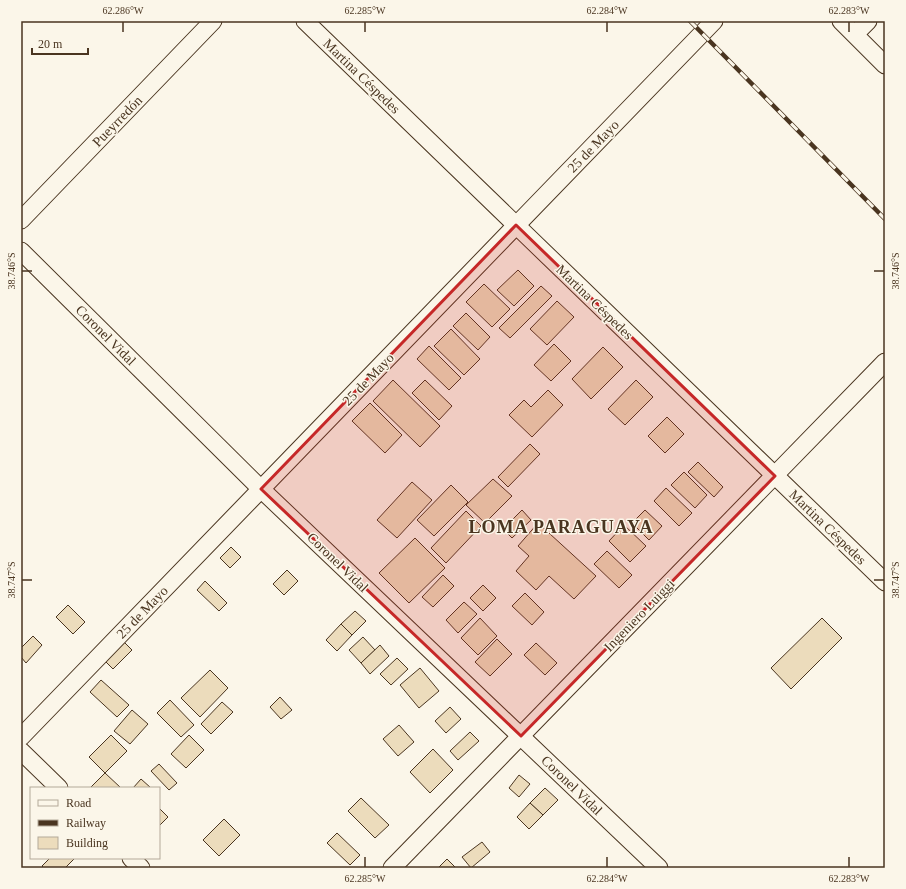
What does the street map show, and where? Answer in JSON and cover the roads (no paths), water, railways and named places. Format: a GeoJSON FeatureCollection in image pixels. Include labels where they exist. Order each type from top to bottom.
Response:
{"type":"FeatureCollection","features":[{"type":"Feature","properties":{"kind":"street","name":"Pueyrredón"},"geometry":{"type":"LineString","coordinates":[[21,220],[213,21]]}},
{"type":"Feature","properties":{"kind":"street","name":"Martina Céspedes"},"geometry":{"type":"LineString","coordinates":[[305,21],[885,582]]}},
{"type":"Feature","properties":{"kind":"street","name":"25 de Mayo"},"geometry":{"type":"LineString","coordinates":[[21,737],[714,21]]}},
{"type":"Feature","properties":{"kind":"street"},"geometry":{"type":"LineString","coordinates":[[841,21],[885,64]]}},
{"type":"Feature","properties":{"kind":"street"},"geometry":{"type":"LineString","coordinates":[[855,34],[868,21]]}},
{"type":"Feature","properties":{"kind":"street","name":"Coronel Vidal"},"geometry":{"type":"LineString","coordinates":[[21,250],[261,489],[659,868]]}},
{"type":"Feature","properties":{"kind":"street","name":"Ingeniero Luiggi"},"geometry":{"type":"LineString","coordinates":[[392,868],[885,362]]}},
{"type":"Feature","properties":{"kind":"street"},"geometry":{"type":"LineString","coordinates":[[21,751],[58,787]]}},
{"type":"Feature","properties":{"kind":"street"},"geometry":{"type":"LineString","coordinates":[[132,859],[141,868]]}},
{"type":"Feature","properties":{"kind":"railway"},"geometry":{"type":"LineString","coordinates":[[690,21],[885,219]]}},
{"type":"Feature","properties":{"kind":"district","name":"LOMA PARAGUAYA"},"geometry":{"type":"Point","coordinates":[561,527]}}]}
